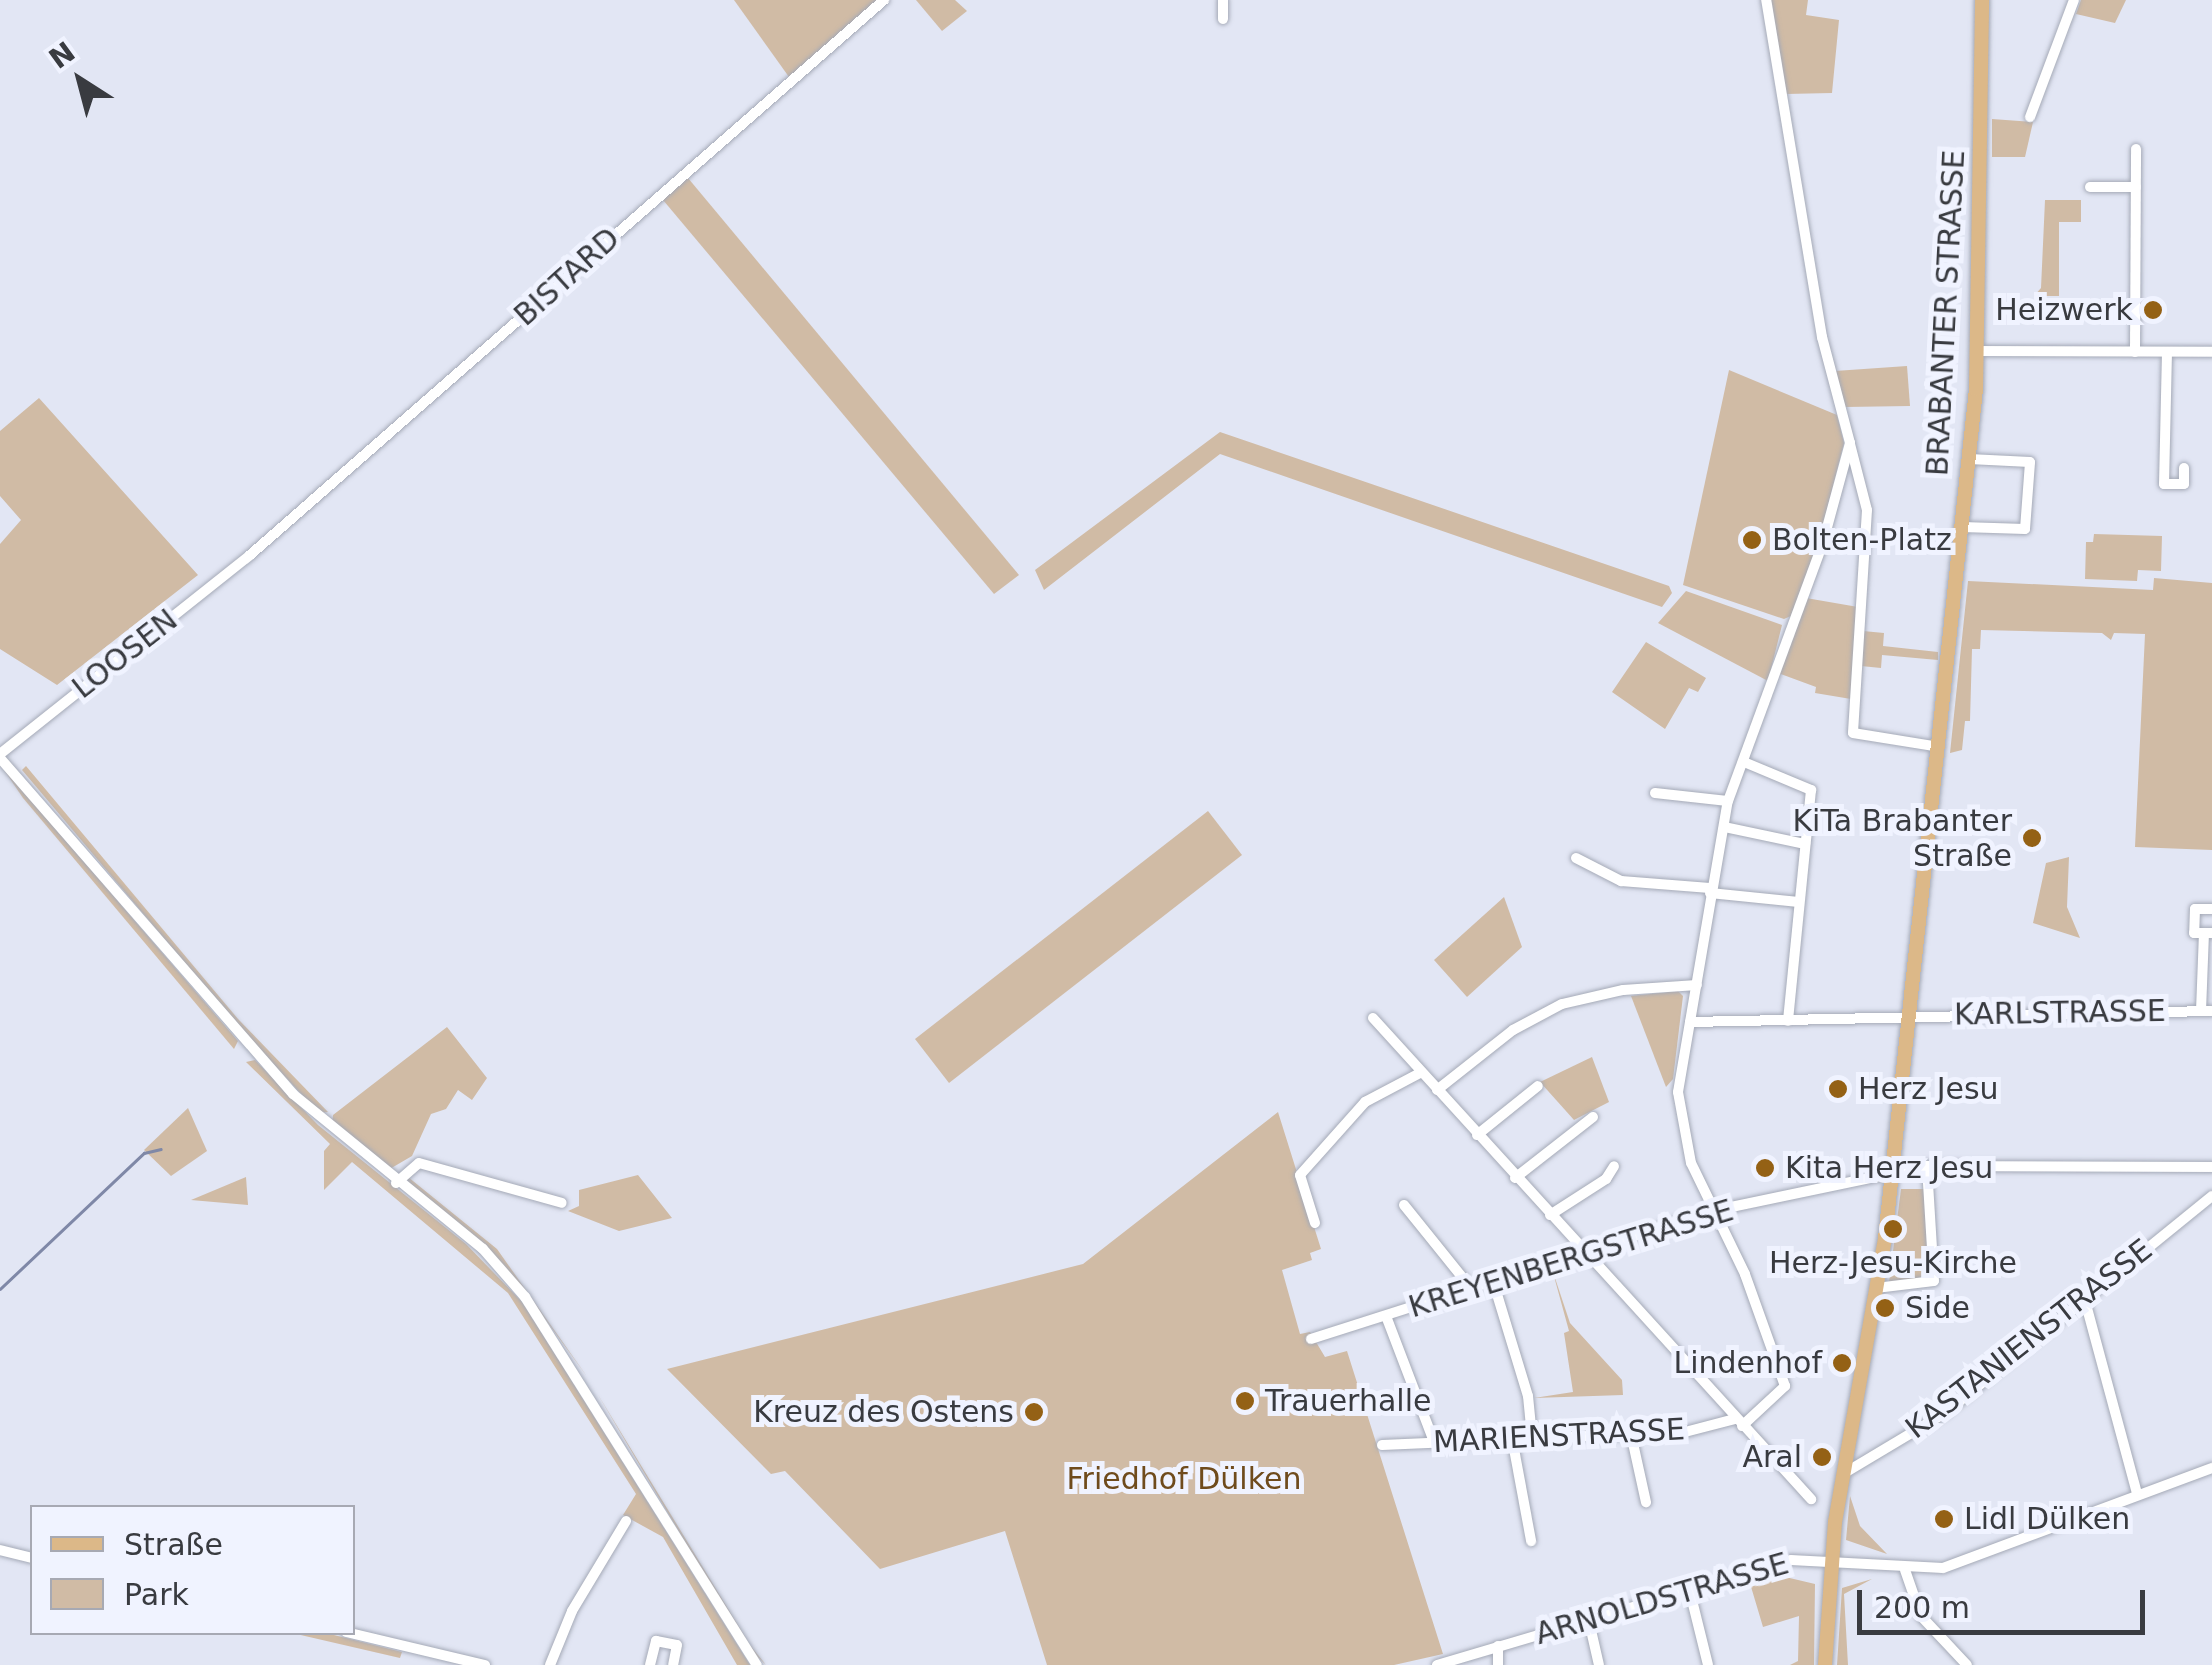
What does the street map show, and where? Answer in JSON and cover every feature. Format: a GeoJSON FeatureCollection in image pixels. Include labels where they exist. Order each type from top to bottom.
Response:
{"type":"FeatureCollection","features":[{"type":"Feature","properties":{"kind":"main road","name":"BRABANTER STRASSE"},"geometry":{"type":"LineString","coordinates":[[1825,1665],[1830,1561],[1876,1288],[1891,1173],[1969,459],[1978,351],[1982,0]]}},
{"type":"Feature","properties":{"kind":"street","name":"BISTARD"},"geometry":{"type":"LineString","coordinates":[[250,554],[884,0]]}},
{"type":"Feature","properties":{"kind":"street"},"geometry":{"type":"LineString","coordinates":[[1223,0],[1223,20]]}},
{"type":"Feature","properties":{"kind":"street"},"geometry":{"type":"LineString","coordinates":[[1766,0],[1822,337],[1867,510],[1853,732],[1939,747]]}},
{"type":"Feature","properties":{"kind":"street"},"geometry":{"type":"LineString","coordinates":[[2030,117],[2074,0]]}},
{"type":"Feature","properties":{"kind":"street"},"geometry":{"type":"LineString","coordinates":[[2135,352],[2136,149]]}},
{"type":"Feature","properties":{"kind":"street"},"geometry":{"type":"LineString","coordinates":[[2090,188],[2136,187]]}},
{"type":"Feature","properties":{"kind":"street"},"geometry":{"type":"LineString","coordinates":[[1978,351],[2212,352]]}},
{"type":"Feature","properties":{"kind":"street"},"geometry":{"type":"LineString","coordinates":[[2167,352],[2164,484],[2184,484],[2184,468]]}},
{"type":"Feature","properties":{"kind":"street"},"geometry":{"type":"LineString","coordinates":[[1738,1423],[1785,1386],[1745,1274],[1691,1163],[1678,1092],[1728,801],[1822,546],[1850,444]]}},
{"type":"Feature","properties":{"kind":"street"},"geometry":{"type":"LineString","coordinates":[[1962,527],[2025,529],[2030,462],[1969,459]]}},
{"type":"Feature","properties":{"kind":"street","name":"LOOSEN"},"geometry":{"type":"LineString","coordinates":[[250,554],[0,756],[207,1000],[293,1094],[396,1182],[483,1249],[525,1297],[757,1665]]}},
{"type":"Feature","properties":{"kind":"street"},"geometry":{"type":"LineString","coordinates":[[1744,762],[1811,790],[1788,1020]]}},
{"type":"Feature","properties":{"kind":"street"},"geometry":{"type":"LineString","coordinates":[[1654,794],[1728,801]]}},
{"type":"Feature","properties":{"kind":"street"},"geometry":{"type":"LineString","coordinates":[[1724,827],[1805,844]]}},
{"type":"Feature","properties":{"kind":"street"},"geometry":{"type":"LineString","coordinates":[[1576,858],[1621,881],[1799,902]]}},
{"type":"Feature","properties":{"kind":"street"},"geometry":{"type":"LineString","coordinates":[[2206,1011],[2208,933],[2194,933],[2195,909],[2212,909]]}},
{"type":"Feature","properties":{"kind":"street"},"geometry":{"type":"LineString","coordinates":[[1437,1090],[1513,1030],[1562,1004],[1623,990],[1697,985]]}},
{"type":"Feature","properties":{"kind":"street","name":"KARLSTRASSE"},"geometry":{"type":"LineString","coordinates":[[1690,1022],[2206,1011]]}},
{"type":"Feature","properties":{"kind":"street"},"geometry":{"type":"LineString","coordinates":[[1373,1018],[1811,1499]]}},
{"type":"Feature","properties":{"kind":"street"},"geometry":{"type":"LineString","coordinates":[[1315,1223],[1300,1175],[1365,1102],[1422,1072]]}},
{"type":"Feature","properties":{"kind":"street"},"geometry":{"type":"LineString","coordinates":[[1477,1135],[1538,1086]]}},
{"type":"Feature","properties":{"kind":"street"},"geometry":{"type":"LineString","coordinates":[[1515,1178],[1593,1117]]}},
{"type":"Feature","properties":{"kind":"street"},"geometry":{"type":"LineString","coordinates":[[396,1182],[419,1163],[562,1203]]}},
{"type":"Feature","properties":{"kind":"street"},"geometry":{"type":"LineString","coordinates":[[1550,1216],[1606,1178],[1614,1166]]}},
{"type":"Feature","properties":{"kind":"street"},"geometry":{"type":"LineString","coordinates":[[1876,1288],[1934,1281],[1927,1166]]}},
{"type":"Feature","properties":{"kind":"street","name":"KREYENBERGSTRASSE"},"geometry":{"type":"LineString","coordinates":[[1311,1339],[1712,1211],[1927,1166],[2212,1167]]}},
{"type":"Feature","properties":{"kind":"street","name":"KASTANIENSTRASSE"},"geometry":{"type":"LineString","coordinates":[[1842,1474],[1945,1413],[2212,1196]]}},
{"type":"Feature","properties":{"kind":"street"},"geometry":{"type":"LineString","coordinates":[[1404,1205],[1470,1288]]}},
{"type":"Feature","properties":{"kind":"street"},"geometry":{"type":"LineString","coordinates":[[1492,1281],[1528,1396],[1532,1437]]}},
{"type":"Feature","properties":{"kind":"street"},"geometry":{"type":"LineString","coordinates":[[2084,1298],[2137,1494]]}},
{"type":"Feature","properties":{"kind":"street"},"geometry":{"type":"LineString","coordinates":[[1386,1316],[1435,1444]]}},
{"type":"Feature","properties":{"kind":"street","name":"MARIENSTRASSE"},"geometry":{"type":"LineString","coordinates":[[1382,1445],[1685,1432],[1738,1423]]}},
{"type":"Feature","properties":{"kind":"street"},"geometry":{"type":"LineString","coordinates":[[1630,1434],[1646,1502]]}},
{"type":"Feature","properties":{"kind":"street"},"geometry":{"type":"LineString","coordinates":[[1512,1438],[1531,1540]]}},
{"type":"Feature","properties":{"kind":"street","name":"ARNOLDSTRASSE"},"geometry":{"type":"LineString","coordinates":[[1437,1665],[1791,1560],[1905,1570],[1968,1560],[2212,1468]]}},
{"type":"Feature","properties":{"kind":"street"},"geometry":{"type":"LineString","coordinates":[[550,1665],[572,1611],[626,1521]]}},
{"type":"Feature","properties":{"kind":"street"},"geometry":{"type":"LineString","coordinates":[[0,1550],[30,1558]]}},
{"type":"Feature","properties":{"kind":"street"},"geometry":{"type":"LineString","coordinates":[[1905,1570],[1921,1616],[1967,1665]]}},
{"type":"Feature","properties":{"kind":"street"},"geometry":{"type":"LineString","coordinates":[[1690,1588],[1708,1665]]}},
{"type":"Feature","properties":{"kind":"street"},"geometry":{"type":"LineString","coordinates":[[1588,1618],[1599,1665]]}},
{"type":"Feature","properties":{"kind":"street"},"geometry":{"type":"LineString","coordinates":[[355,1634],[486,1665]]}},
{"type":"Feature","properties":{"kind":"street"},"geometry":{"type":"LineString","coordinates":[[650,1665],[656,1641],[676,1645],[672,1665]]}},
{"type":"Feature","properties":{"kind":"street"},"geometry":{"type":"LineString","coordinates":[[1498,1646],[1498,1665]]}},
{"type":"Feature","properties":{"kind":"green space"},"geometry":{"type":"Polygon","coordinates":[[[734,0],[877,0],[789,77],[734,0]]]}},
{"type":"Feature","properties":{"kind":"green space"},"geometry":{"type":"Polygon","coordinates":[[[916,0],[955,0],[967,11],[942,31],[916,0]]]}},
{"type":"Feature","properties":{"kind":"green space"},"geometry":{"type":"Polygon","coordinates":[[[1768,0],[1808,0],[1806,15],[1839,20],[1832,93],[1786,94],[1768,0]]]}},
{"type":"Feature","properties":{"kind":"green space"},"geometry":{"type":"Polygon","coordinates":[[[2081,0],[2126,0],[2115,23],[2076,14],[2081,0]]]}},
{"type":"Feature","properties":{"kind":"green space"},"geometry":{"type":"Polygon","coordinates":[[[1992,119],[2033,122],[2025,157],[1992,157],[1992,119]]]}},
{"type":"Feature","properties":{"kind":"green space"},"geometry":{"type":"Polygon","coordinates":[[[688,178],[1019,575],[994,594],[663,200],[688,178]]]}},
{"type":"Feature","properties":{"kind":"green space"},"geometry":{"type":"Polygon","coordinates":[[[2045,200],[2081,200],[2081,222],[2059,222],[2059,296],[2034,296],[2041,288],[2045,200]]]}},
{"type":"Feature","properties":{"kind":"green space"},"geometry":{"type":"Polygon","coordinates":[[[1907,366],[1910,406],[1845,407],[1835,371],[1907,366]]]}},
{"type":"Feature","properties":{"kind":"green space"},"geometry":{"type":"Polygon","coordinates":[[[1729,370],[1837,415],[1844,443],[1818,545],[1791,616],[1784,619],[1683,585],[1729,370]]]}},
{"type":"Feature","properties":{"kind":"green space"},"geometry":{"type":"Polygon","coordinates":[[[39,398],[198,575],[57,685],[0,649],[0,544],[21,520],[0,496],[0,431],[39,398]]]}},
{"type":"Feature","properties":{"kind":"green space"},"geometry":{"type":"Polygon","coordinates":[[[1220,432],[1669,586],[1672,593],[1662,607],[1220,454],[1044,590],[1035,570],[1220,432]]]}},
{"type":"Feature","properties":{"kind":"green space"},"geometry":{"type":"Polygon","coordinates":[[[2094,534],[2162,536],[2161,571],[2138,570],[2137,581],[2085,579],[2086,542],[2093,542],[2094,534]]]}},
{"type":"Feature","properties":{"kind":"green space"},"geometry":{"type":"Polygon","coordinates":[[[2154,578],[2212,583],[2212,850],[2135,847],[2145,634],[2114,633],[2111,640],[2102,633],[1981,630],[1980,649],[1972,649],[1970,721],[1965,721],[1962,750],[1950,753],[1968,581],[2153,590],[2154,578]]]}},
{"type":"Feature","properties":{"kind":"green space"},"geometry":{"type":"Polygon","coordinates":[[[1686,591],[1782,625],[1768,681],[1658,623],[1686,591]]]}},
{"type":"Feature","properties":{"kind":"green space"},"geometry":{"type":"Polygon","coordinates":[[[1806,598],[1858,607],[1851,699],[1815,693],[1816,687],[1778,673],[1806,598]]]}},
{"type":"Feature","properties":{"kind":"green space"},"geometry":{"type":"Polygon","coordinates":[[[1863,631],[1884,633],[1883,646],[1938,652],[1938,660],[1882,655],[1881,668],[1861,666],[1863,631]]]}},
{"type":"Feature","properties":{"kind":"green space"},"geometry":{"type":"Polygon","coordinates":[[[1646,642],[1706,678],[1698,692],[1689,688],[1665,729],[1612,692],[1646,642]]]}},
{"type":"Feature","properties":{"kind":"green space"},"geometry":{"type":"Polygon","coordinates":[[[0,764],[238,1041],[234,1049],[23,798],[0,764]]]}},
{"type":"Feature","properties":{"kind":"green space"},"geometry":{"type":"Polygon","coordinates":[[[26,766],[238,1019],[328,1112],[319,1113],[238,1026],[22,770],[26,766]]]}},
{"type":"Feature","properties":{"kind":"green space"},"geometry":{"type":"Polygon","coordinates":[[[1208,811],[1242,855],[949,1083],[915,1039],[1208,811]]]}},
{"type":"Feature","properties":{"kind":"green space"},"geometry":{"type":"Polygon","coordinates":[[[2069,857],[2067,907],[2080,938],[2033,923],[2046,863],[2069,857]]]}},
{"type":"Feature","properties":{"kind":"green space"},"geometry":{"type":"Polygon","coordinates":[[[1504,897],[1522,947],[1467,997],[1434,960],[1504,897]]]}},
{"type":"Feature","properties":{"kind":"green space"},"geometry":{"type":"Polygon","coordinates":[[[1678,991],[1683,996],[1673,1079],[1666,1087],[1631,996],[1678,991]]]}},
{"type":"Feature","properties":{"kind":"green space"},"geometry":{"type":"Polygon","coordinates":[[[447,1027],[487,1078],[472,1100],[458,1090],[446,1109],[431,1114],[412,1156],[388,1170],[332,1125],[333,1115],[447,1027]]]}},
{"type":"Feature","properties":{"kind":"green space"},"geometry":{"type":"Polygon","coordinates":[[[1592,1057],[1609,1102],[1574,1120],[1540,1082],[1592,1057]]]}},
{"type":"Feature","properties":{"kind":"green space"},"geometry":{"type":"Polygon","coordinates":[[[255,1060],[318,1125],[466,1244],[522,1302],[750,1665],[737,1665],[663,1537],[623,1515],[636,1494],[508,1293],[352,1162],[324,1190],[324,1151],[330,1144],[246,1062],[255,1060]]]}},
{"type":"Feature","properties":{"kind":"green space"},"geometry":{"type":"Polygon","coordinates":[[[188,1108],[207,1151],[171,1176],[144,1150],[188,1108]]]}},
{"type":"Feature","properties":{"kind":"green space","name":"Friedhof Dülken"},"geometry":{"type":"Polygon","coordinates":[[[1278,1112],[1321,1249],[1310,1253],[1312,1260],[1282,1270],[1300,1334],[1310,1332],[1325,1357],[1347,1351],[1443,1654],[1394,1665],[1047,1665],[1005,1531],[880,1569],[785,1471],[771,1474],[667,1369],[1083,1264],[1278,1112]]]}},
{"type":"Feature","properties":{"kind":"green space"},"geometry":{"type":"Polygon","coordinates":[[[638,1175],[672,1218],[619,1231],[568,1211],[579,1206],[579,1190],[638,1175]]]}},
{"type":"Feature","properties":{"kind":"green space"},"geometry":{"type":"Polygon","coordinates":[[[246,1177],[248,1205],[191,1200],[246,1177]]]}},
{"type":"Feature","properties":{"kind":"green space"},"geometry":{"type":"Polygon","coordinates":[[[408,1177],[497,1249],[588,1378],[522,1287],[408,1186],[408,1177]]]}},
{"type":"Feature","properties":{"kind":"green space"},"geometry":{"type":"Polygon","coordinates":[[[1901,1189],[1926,1189],[1929,1277],[1889,1282],[1901,1189]]]}},
{"type":"Feature","properties":{"kind":"green space"},"geometry":{"type":"Polygon","coordinates":[[[1552,1269],[1570,1323],[1622,1380],[1623,1395],[1534,1398],[1573,1392],[1564,1333],[1569,1331],[1552,1269]]]}},
{"type":"Feature","properties":{"kind":"green space"},"geometry":{"type":"Polygon","coordinates":[[[597,1393],[750,1645],[766,1665],[746,1645],[597,1393]]]}},
{"type":"Feature","properties":{"kind":"green space"},"geometry":{"type":"Polygon","coordinates":[[[1850,1496],[1860,1526],[1887,1554],[1846,1540],[1850,1496]]]}},
{"type":"Feature","properties":{"kind":"green space"},"geometry":{"type":"Polygon","coordinates":[[[1777,1575],[1815,1584],[1814,1665],[1790,1665],[1798,1661],[1799,1616],[1763,1627],[1749,1580],[1777,1575]]]}},
{"type":"Feature","properties":{"kind":"green space"},"geometry":{"type":"Polygon","coordinates":[[[1872,1579],[1844,1594],[1848,1665],[1837,1665],[1842,1588],[1872,1579]]]}},
{"type":"Feature","properties":{"kind":"green space"},"geometry":{"type":"Polygon","coordinates":[[[301,1635],[334,1635],[402,1652],[400,1658],[301,1635]]]}},
{"type":"Feature","properties":{"kind":"waterway"},"geometry":{"type":"LineString","coordinates":[[0,1289],[144,1153],[161,1149]]}},
{"type":"Feature","properties":{"kind":"place","name":"Heizwerk"},"geometry":{"type":"Point","coordinates":[2153,310]}},
{"type":"Feature","properties":{"kind":"place","name":"Bolten-Platz"},"geometry":{"type":"Point","coordinates":[1752,540]}},
{"type":"Feature","properties":{"kind":"place","name":"KiTa Brabanter Straße"},"geometry":{"type":"Point","coordinates":[2032,838]}},
{"type":"Feature","properties":{"kind":"place","name":"Herz Jesu"},"geometry":{"type":"Point","coordinates":[1838,1089]}},
{"type":"Feature","properties":{"kind":"place","name":"Kita Herz Jesu"},"geometry":{"type":"Point","coordinates":[1765,1168]}},
{"type":"Feature","properties":{"kind":"place","name":"Herz-Jesu-Kirche"},"geometry":{"type":"Point","coordinates":[1893,1229]}},
{"type":"Feature","properties":{"kind":"place","name":"Side"},"geometry":{"type":"Point","coordinates":[1885,1308]}},
{"type":"Feature","properties":{"kind":"place","name":"Lindenhof"},"geometry":{"type":"Point","coordinates":[1842,1363]}},
{"type":"Feature","properties":{"kind":"place","name":"Trauerhalle"},"geometry":{"type":"Point","coordinates":[1245,1401]}},
{"type":"Feature","properties":{"kind":"place","name":"Kreuz des Ostens"},"geometry":{"type":"Point","coordinates":[1034,1412]}},
{"type":"Feature","properties":{"kind":"place","name":"Aral"},"geometry":{"type":"Point","coordinates":[1822,1457]}},
{"type":"Feature","properties":{"kind":"place","name":"Lidl Dülken"},"geometry":{"type":"Point","coordinates":[1944,1519]}}]}
